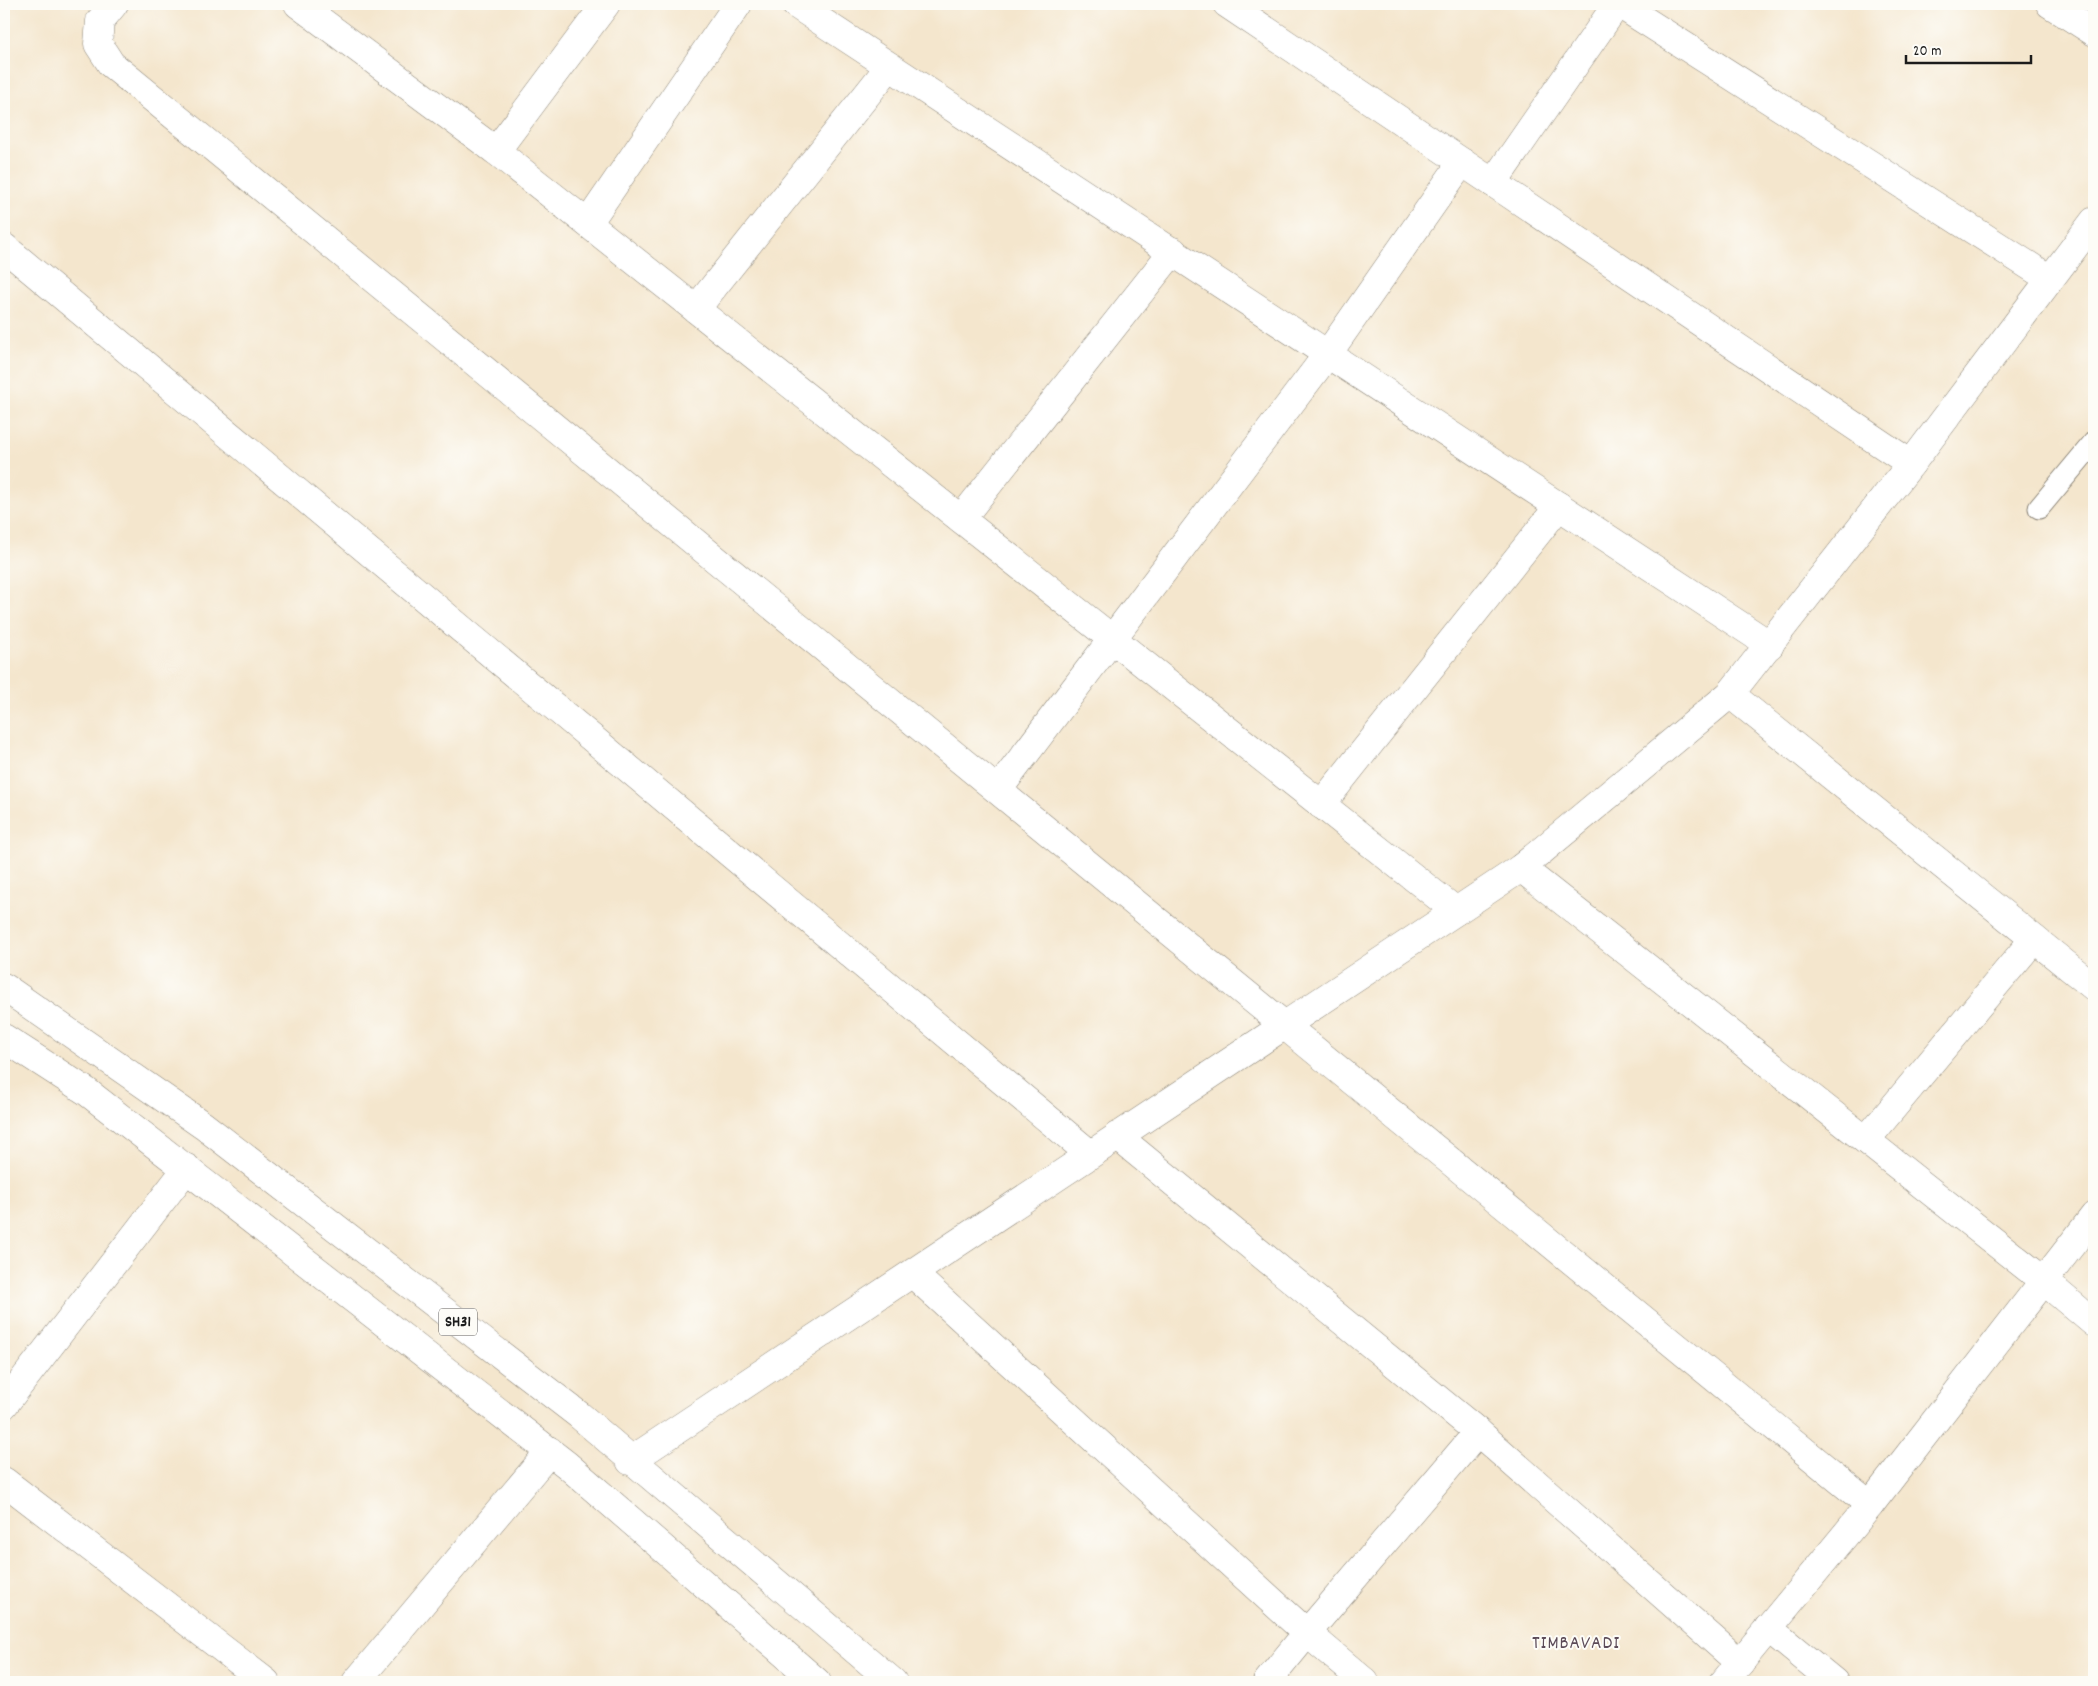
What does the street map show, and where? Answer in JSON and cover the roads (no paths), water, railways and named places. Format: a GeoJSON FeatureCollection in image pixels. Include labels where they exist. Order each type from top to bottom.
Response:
{"type":"FeatureCollection","features":[{"type":"Feature","properties":{"kind":"street"},"geometry":{"type":"LineString","coordinates":[[114,4],[100,21],[98,44],[111,64],[1870,1505]]}},
{"type":"Feature","properties":{"kind":"street"},"geometry":{"type":"LineString","coordinates":[[298,4],[496,151],[1456,911]]}},
{"type":"Feature","properties":{"kind":"street"},"geometry":{"type":"LineString","coordinates":[[496,151],[606,4]]}},
{"type":"Feature","properties":{"kind":"street"},"geometry":{"type":"LineString","coordinates":[[588,224],[738,4]]}},
{"type":"Feature","properties":{"kind":"street"},"geometry":{"type":"LineString","coordinates":[[795,4],[1770,645]]}},
{"type":"Feature","properties":{"kind":"street"},"geometry":{"type":"LineString","coordinates":[[1228,4],[1910,464]]}},
{"type":"Feature","properties":{"kind":"street"},"geometry":{"type":"LineString","coordinates":[[1494,183],[1618,4],[2050,279]]}},
{"type":"Feature","properties":{"kind":"street"},"geometry":{"type":"LineString","coordinates":[[2050,4],[2094,32]]}},
{"type":"Feature","properties":{"kind":"street"},"geometry":{"type":"LineString","coordinates":[[696,309],[889,67]]}},
{"type":"Feature","properties":{"kind":"street"},"geometry":{"type":"LineString","coordinates":[[998,790],[1327,355],[1462,162]]}},
{"type":"Feature","properties":{"kind":"street"},"geometry":{"type":"LineString","coordinates":[[630,1461],[1521,868],[1730,694],[1910,464],[2094,221]]}},
{"type":"Feature","properties":{"kind":"street"},"geometry":{"type":"LineString","coordinates":[[4,247],[1090,1154]]}},
{"type":"Feature","properties":{"kind":"street"},"geometry":{"type":"LineString","coordinates":[[961,519],[1173,251]]}},
{"type":"Feature","properties":{"kind":"street"},"geometry":{"type":"LineString","coordinates":[[1321,804],[1559,506]]}},
{"type":"Feature","properties":{"kind":"street"},"geometry":{"type":"LineString","coordinates":[[1730,694],[2094,987]]}},
{"type":"Feature","properties":{"kind":"street"},"geometry":{"type":"LineString","coordinates":[[1521,868],[2044,1281],[2094,1324]]}},
{"type":"Feature","properties":{"kind":"street"},"geometry":{"type":"LineString","coordinates":[[1866,1140],[2034,939]]}},
{"type":"Feature","properties":{"kind":"street","name":"SH31"},"geometry":{"type":"LineString","coordinates":[[4,987],[204,1126],[579,1415],[630,1461],[893,1682]]}},
{"type":"Feature","properties":{"kind":"street"},"geometry":{"type":"LineString","coordinates":[[4,1038],[86,1091],[550,1451],[817,1682]]}},
{"type":"Feature","properties":{"kind":"street"},"geometry":{"type":"LineString","coordinates":[[1117,1136],[1478,1432],[1732,1673],[1870,1505],[2094,1216]]}},
{"type":"Feature","properties":{"kind":"street"},"geometry":{"type":"LineString","coordinates":[[4,1405],[187,1168]]}},
{"type":"Feature","properties":{"kind":"street"},"geometry":{"type":"LineString","coordinates":[[913,1274],[1306,1633],[1365,1682]]}},
{"type":"Feature","properties":{"kind":"street"},"geometry":{"type":"LineString","coordinates":[[1267,1682],[1306,1633],[1478,1432]]}},
{"type":"Feature","properties":{"kind":"street"},"geometry":{"type":"LineString","coordinates":[[356,1682],[550,1451]]}},
{"type":"Feature","properties":{"kind":"street"},"geometry":{"type":"LineString","coordinates":[[4,1481],[266,1682]]}},
{"type":"Feature","properties":{"kind":"street"},"geometry":{"type":"LineString","coordinates":[[1768,1628],[1834,1682]]}},
{"type":"Feature","properties":{"kind":"lane"},"geometry":{"type":"LineString","coordinates":[[2039,508],[2094,442]]}},
{"type":"Feature","properties":{"kind":"district","name":"TIMBAVADI"},"geometry":{"type":"Point","coordinates":[1576,1644]}}]}
